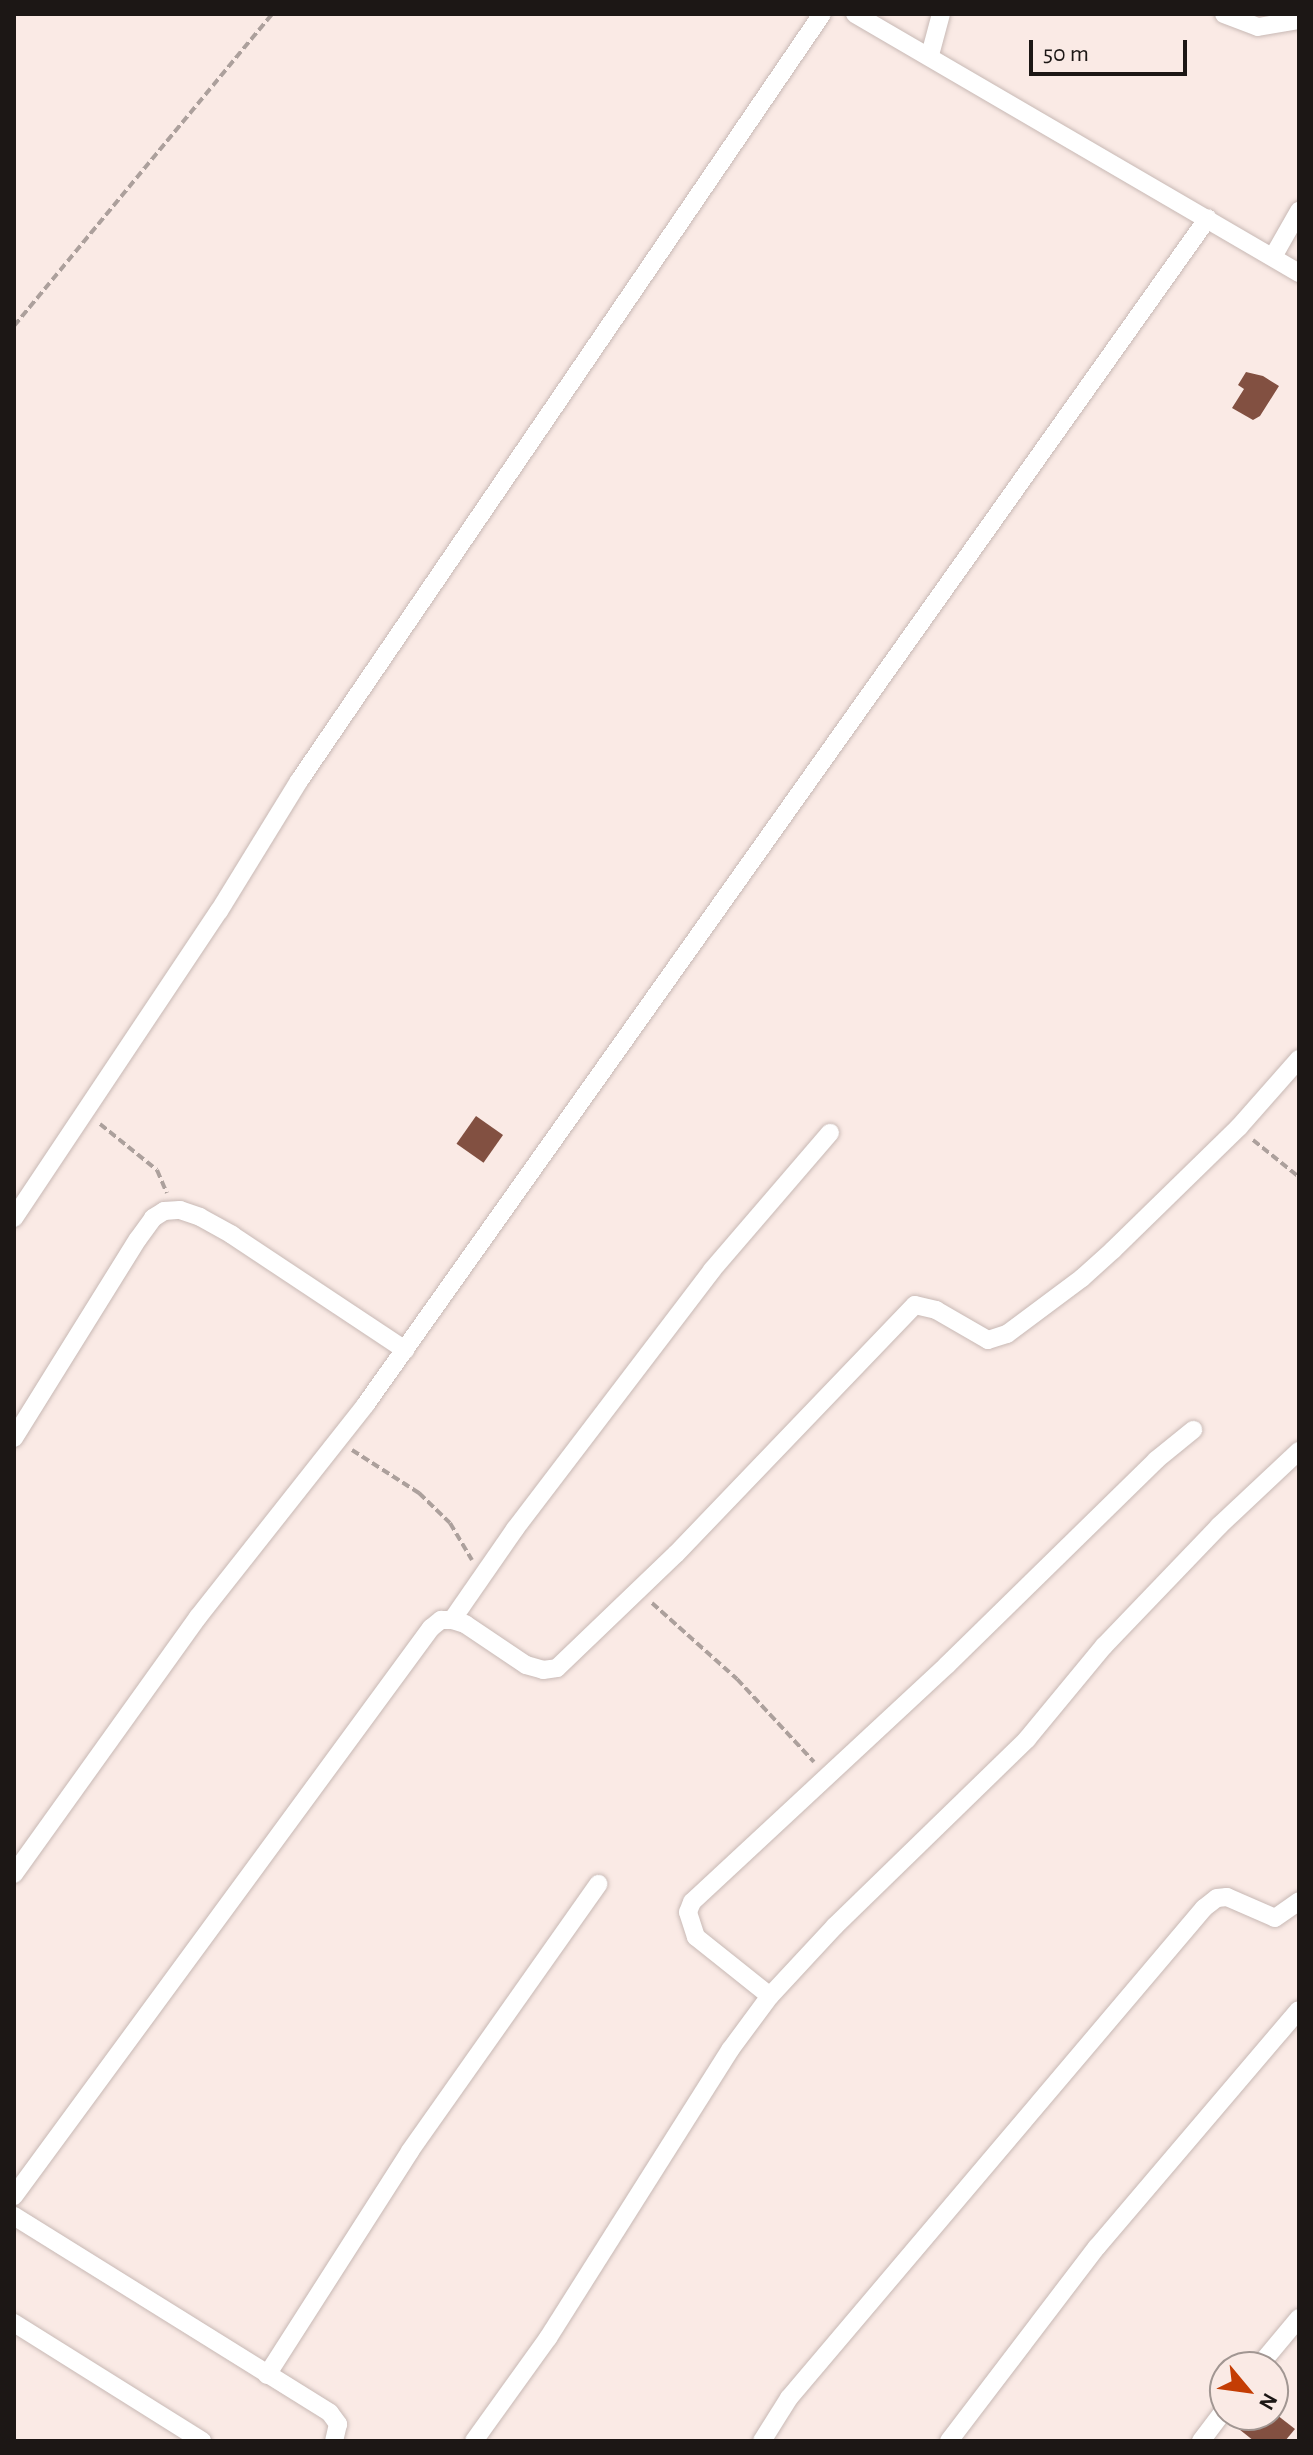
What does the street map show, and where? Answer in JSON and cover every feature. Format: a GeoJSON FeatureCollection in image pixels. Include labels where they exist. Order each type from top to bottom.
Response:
{"type":"FeatureCollection","features":[{"type":"Feature","properties":{"kind":"street"},"geometry":{"type":"LineString","coordinates":[[14,1218],[219,911],[299,781],[822,14]]}},
{"type":"Feature","properties":{"kind":"street"},"geometry":{"type":"LineString","coordinates":[[855,14],[1274,255],[1299,273]]}},
{"type":"Feature","properties":{"kind":"street"},"geometry":{"type":"LineString","coordinates":[[930,55],[941,14]]}},
{"type":"Feature","properties":{"kind":"street"},"geometry":{"type":"LineString","coordinates":[[1224,14],[1258,27],[1299,20]]}},
{"type":"Feature","properties":{"kind":"street"},"geometry":{"type":"LineString","coordinates":[[1274,255],[1299,211]]}},
{"type":"Feature","properties":{"kind":"street"},"geometry":{"type":"LineString","coordinates":[[14,1874],[198,1617],[405,1350],[872,686],[1208,218]]}},
{"type":"Feature","properties":{"kind":"street"},"geometry":{"type":"LineString","coordinates":[[14,2196],[431,1628],[441,1620],[465,1624],[526,1665],[543,1670],[557,1668],[641,1589],[915,1305],[936,1310],[988,1340],[1007,1334],[1082,1278],[1239,1127],[1299,1059]]}},
{"type":"Feature","properties":{"kind":"street"},"geometry":{"type":"LineString","coordinates":[[452,1620],[479,1579],[712,1270],[830,1133]]}},
{"type":"Feature","properties":{"kind":"street"},"geometry":{"type":"LineString","coordinates":[[14,1438],[138,1239],[153,1218],[172,1211],[200,1217],[232,1235],[405,1350]]}},
{"type":"Feature","properties":{"kind":"street"},"geometry":{"type":"LineString","coordinates":[[770,1996],[696,1937],[688,1912],[705,1888],[827,1778],[1156,1460],[1193,1430]]}},
{"type":"Feature","properties":{"kind":"street"},"geometry":{"type":"LineString","coordinates":[[474,2441],[548,2338],[730,2050],[770,1996],[825,1937],[1027,1739],[1104,1646],[1219,1526],[1299,1451]]}},
{"type":"Feature","properties":{"kind":"street"},"geometry":{"type":"LineString","coordinates":[[267,2375],[410,2151],[598,1884]]}},
{"type":"Feature","properties":{"kind":"street"},"geometry":{"type":"LineString","coordinates":[[762,2441],[789,2398],[1204,1908],[1217,1898],[1227,1897],[1275,1918],[1299,1901]]}},
{"type":"Feature","properties":{"kind":"street"},"geometry":{"type":"LineString","coordinates":[[949,2441],[1097,2247],[1299,2010]]}},
{"type":"Feature","properties":{"kind":"street"},"geometry":{"type":"LineString","coordinates":[[14,2216],[335,2418],[337,2434],[334,2441]]}},
{"type":"Feature","properties":{"kind":"street"},"geometry":{"type":"LineString","coordinates":[[1271,2351],[1299,2318]]}},
{"type":"Feature","properties":{"kind":"street"},"geometry":{"type":"LineString","coordinates":[[14,2323],[202,2441]]}},
{"type":"Feature","properties":{"kind":"path"},"geometry":{"type":"LineString","coordinates":[[14,326],[272,14]]}},
{"type":"Feature","properties":{"kind":"path"},"geometry":{"type":"LineString","coordinates":[[85,1114],[116,1134],[157,1170],[172,1211]]}},
{"type":"Feature","properties":{"kind":"path"},"geometry":{"type":"LineString","coordinates":[[1239,1127],[1299,1177]]}},
{"type":"Feature","properties":{"kind":"path"},"geometry":{"type":"LineString","coordinates":[[337,1439],[419,1493],[437,1510],[467,1547],[479,1579]]}},
{"type":"Feature","properties":{"kind":"path"},"geometry":{"type":"LineString","coordinates":[[641,1589],[656,1608],[737,1679],[827,1778]]}},
{"type":"Feature","properties":{"kind":"building"},"geometry":{"type":"Polygon","coordinates":[[[1246,372],[1263,376],[1279,386],[1260,416],[1253,420],[1232,408],[1244,389],[1238,385],[1246,372]]]}},
{"type":"Feature","properties":{"kind":"building"},"geometry":{"type":"Polygon","coordinates":[[[476,1116],[503,1135],[484,1163],[456,1144],[476,1116]]]}},
{"type":"Feature","properties":{"kind":"building"},"geometry":{"type":"Polygon","coordinates":[[[1289,2424],[1295,2429],[1285,2441],[1254,2441],[1241,2431],[1289,2431],[1289,2424]]]}}]}
